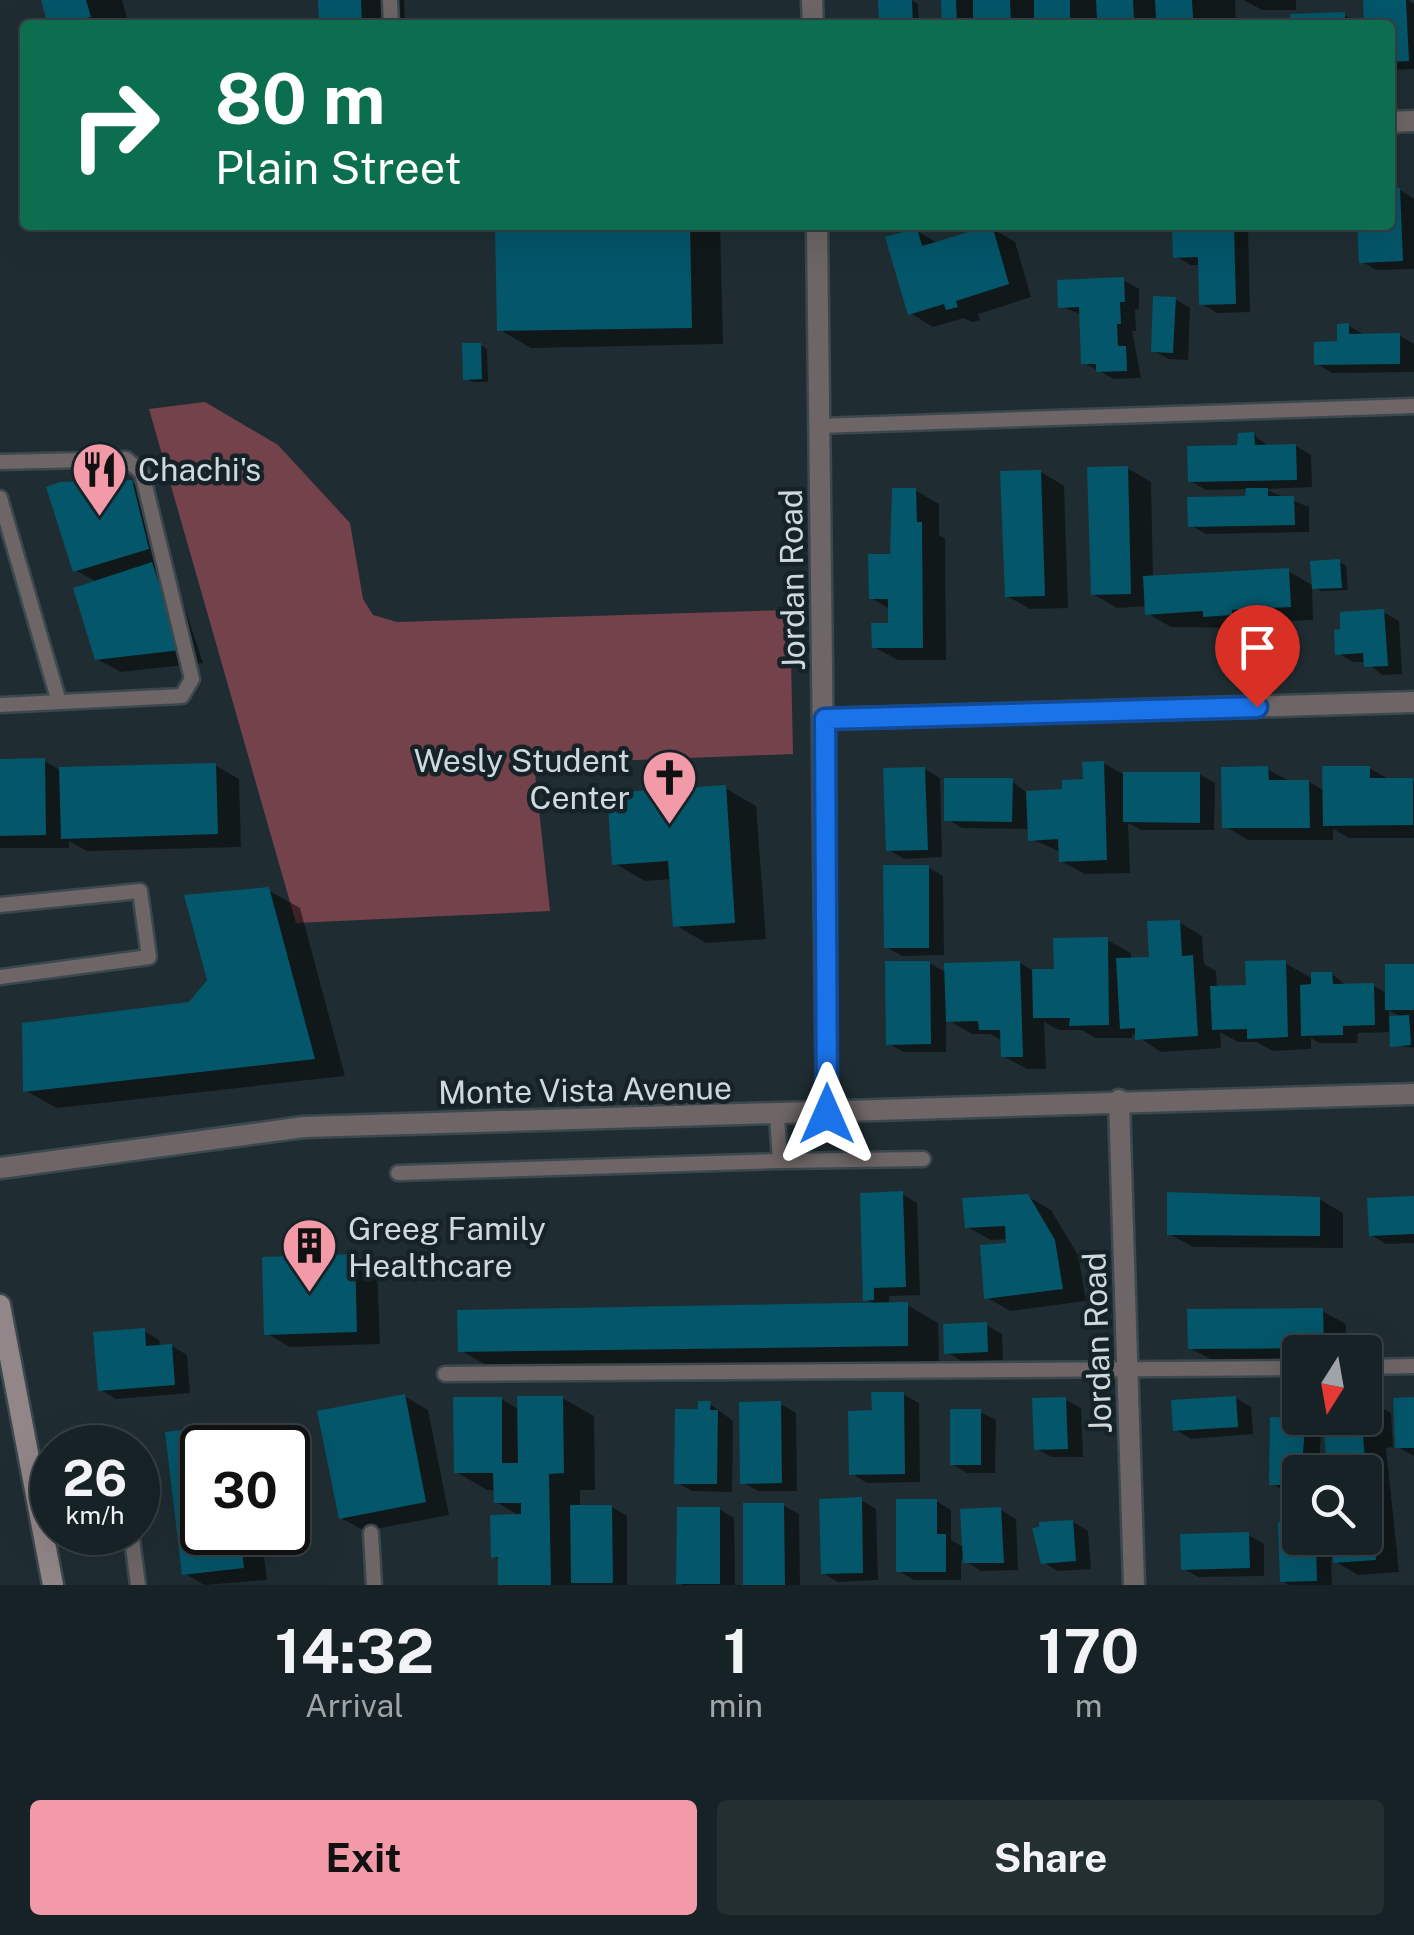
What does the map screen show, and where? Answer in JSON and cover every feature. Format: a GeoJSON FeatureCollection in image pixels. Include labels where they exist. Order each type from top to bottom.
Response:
{"type":"FeatureCollection","features":[{"type":"Feature","properties":{"kind":"street","name":"Jordan Road"},"geometry":{"type":"LineString","coordinates":[[817,230],[827,1114]]}},
{"type":"Feature","properties":{"kind":"street"},"geometry":{"type":"LineString","coordinates":[[825,719],[1414,702]]}},
{"type":"Feature","properties":{"kind":"street","name":"Monte Vista Avenue"},"geometry":{"type":"LineString","coordinates":[[0,1168],[304,1127],[1414,1094]]}},
{"type":"Feature","properties":{"kind":"street","name":"Jordan Road"},"geometry":{"type":"LineString","coordinates":[[1119,1100],[1134,1585]]}},
{"type":"Feature","properties":{"kind":"street"},"geometry":{"type":"LineString","coordinates":[[0,1304],[30,1436]]}},
{"type":"Feature","properties":{"kind":"street"},"geometry":{"type":"LineString","coordinates":[[50,1555],[53,1585]]}},
{"type":"Feature","properties":{"kind":"lane"},"geometry":{"type":"LineString","coordinates":[[818,426],[1414,406]]}},
{"type":"Feature","properties":{"kind":"lane"},"geometry":{"type":"LineString","coordinates":[[0,462],[126,459],[142,473],[192,679],[182,696],[0,705]]}},
{"type":"Feature","properties":{"kind":"lane"},"geometry":{"type":"LineString","coordinates":[[0,498],[58,702]]}},
{"type":"Feature","properties":{"kind":"lane"},"geometry":{"type":"LineString","coordinates":[[0,906],[140,891],[148,957],[0,977]]}},
{"type":"Feature","properties":{"kind":"lane"},"geometry":{"type":"LineString","coordinates":[[777,1115],[780,1160]]}},
{"type":"Feature","properties":{"kind":"lane"},"geometry":{"type":"LineString","coordinates":[[398,1173],[923,1159]]}},
{"type":"Feature","properties":{"kind":"lane"},"geometry":{"type":"LineString","coordinates":[[1382,1367],[1414,1366]]}},
{"type":"Feature","properties":{"kind":"lane"},"geometry":{"type":"LineString","coordinates":[[445,1374],[1282,1368]]}},
{"type":"Feature","properties":{"kind":"lane"},"geometry":{"type":"LineString","coordinates":[[371,1533],[374,1585]]}},
{"type":"Feature","properties":{"kind":"lane"},"geometry":{"type":"LineString","coordinates":[[134,1555],[138,1585]]}},
{"type":"Feature","properties":{"kind":"shaded area"},"geometry":{"type":"Polygon","coordinates":[[[205,402],[278,445],[350,523],[363,599],[373,615],[397,622],[790,610],[793,754],[534,764],[550,911],[296,923],[149,409],[205,402]]]}},
{"type":"Feature","properties":{"kind":"building"},"geometry":{"type":"Polygon","coordinates":[[[41,0],[86,0],[91,17],[75,20],[47,20],[41,0]]]}},
{"type":"Feature","properties":{"kind":"building"},"geometry":{"type":"Polygon","coordinates":[[[318,0],[361,0],[362,20],[319,20],[318,0]]]}},
{"type":"Feature","properties":{"kind":"building"},"geometry":{"type":"Polygon","coordinates":[[[878,0],[912,0],[913,20],[879,20],[878,0]]]}},
{"type":"Feature","properties":{"kind":"building"},"geometry":{"type":"Polygon","coordinates":[[[941,0],[956,0],[957,20],[942,20],[941,0]]]}},
{"type":"Feature","properties":{"kind":"building"},"geometry":{"type":"Polygon","coordinates":[[[973,0],[1010,0],[1011,20],[973,20],[973,0]]]}},
{"type":"Feature","properties":{"kind":"building"},"geometry":{"type":"Polygon","coordinates":[[[1034,0],[1070,0],[1070,20],[1034,20],[1034,0]]]}},
{"type":"Feature","properties":{"kind":"building"},"geometry":{"type":"Polygon","coordinates":[[[1096,0],[1133,0],[1134,19],[1097,20],[1096,0]]]}},
{"type":"Feature","properties":{"kind":"building"},"geometry":{"type":"Polygon","coordinates":[[[1155,0],[1192,0],[1193,18],[1156,19],[1155,0]]]}},
{"type":"Feature","properties":{"kind":"building"},"geometry":{"type":"Polygon","coordinates":[[[1363,0],[1406,0],[1409,61],[1395,62],[1395,20],[1364,20],[1363,0]]]}},
{"type":"Feature","properties":{"kind":"building"},"geometry":{"type":"Polygon","coordinates":[[[1345,12],[1345,20],[1290,20],[1290,14],[1345,12]]]}},
{"type":"Feature","properties":{"kind":"building"},"geometry":{"type":"Polygon","coordinates":[[[1395,188],[1400,188],[1403,261],[1359,263],[1357,230],[1395,230],[1395,188]]]}},
{"type":"Feature","properties":{"kind":"building"},"geometry":{"type":"Polygon","coordinates":[[[495,230],[690,230],[692,328],[497,331],[495,230]]]}},
{"type":"Feature","properties":{"kind":"building"},"geometry":{"type":"Polygon","coordinates":[[[918,230],[922,246],[975,230],[993,230],[1009,284],[956,301],[958,307],[946,310],[944,304],[908,315],[885,237],[918,230]]]}},
{"type":"Feature","properties":{"kind":"building"},"geometry":{"type":"Polygon","coordinates":[[[1172,230],[1234,230],[1236,304],[1199,305],[1198,257],[1173,258],[1172,230]]]}},
{"type":"Feature","properties":{"kind":"building"},"geometry":{"type":"Polygon","coordinates":[[[1124,277],[1125,302],[1120,302],[1121,324],[1117,324],[1118,346],[1126,346],[1127,371],[1096,372],[1096,364],[1081,364],[1079,307],[1058,308],[1057,280],[1124,277]]]}},
{"type":"Feature","properties":{"kind":"building"},"geometry":{"type":"Polygon","coordinates":[[[1153,296],[1176,297],[1173,353],[1151,352],[1153,296]]]}},
{"type":"Feature","properties":{"kind":"building"},"geometry":{"type":"Polygon","coordinates":[[[1349,323],[1349,334],[1400,333],[1400,364],[1314,365],[1314,342],[1337,341],[1337,324],[1349,323]]]}},
{"type":"Feature","properties":{"kind":"building"},"geometry":{"type":"Polygon","coordinates":[[[462,343],[481,343],[482,379],[463,380],[462,343]]]}},
{"type":"Feature","properties":{"kind":"building"},"geometry":{"type":"Polygon","coordinates":[[[1254,432],[1255,445],[1296,444],[1297,480],[1188,482],[1187,446],[1237,445],[1238,433],[1254,432]]]}},
{"type":"Feature","properties":{"kind":"building"},"geometry":{"type":"Polygon","coordinates":[[[1128,466],[1131,594],[1091,595],[1087,467],[1128,466]]]}},
{"type":"Feature","properties":{"kind":"building"},"geometry":{"type":"Polygon","coordinates":[[[1041,470],[1045,596],[1005,597],[1000,471],[1041,470]]]}},
{"type":"Feature","properties":{"kind":"building","name":"Chachi's"},"geometry":{"type":"Polygon","coordinates":[[[132,480],[149,549],[73,572],[46,487],[60,482],[132,480]]]}},
{"type":"Feature","properties":{"kind":"building"},"geometry":{"type":"Polygon","coordinates":[[[892,488],[916,488],[917,522],[922,522],[923,648],[872,648],[871,623],[888,623],[888,599],[869,599],[868,554],[890,554],[892,488]]]}},
{"type":"Feature","properties":{"kind":"building"},"geometry":{"type":"Polygon","coordinates":[[[1246,488],[1268,488],[1268,496],[1294,496],[1295,525],[1188,527],[1187,497],[1245,496],[1246,488]]]}},
{"type":"Feature","properties":{"kind":"building"},"geometry":{"type":"Polygon","coordinates":[[[1340,559],[1342,588],[1312,589],[1310,561],[1340,559]]]}},
{"type":"Feature","properties":{"kind":"building"},"geometry":{"type":"Polygon","coordinates":[[[152,562],[181,650],[95,660],[73,588],[152,562]]]}},
{"type":"Feature","properties":{"kind":"building"},"geometry":{"type":"Polygon","coordinates":[[[1289,568],[1291,607],[1232,610],[1232,615],[1203,617],[1203,611],[1145,615],[1143,576],[1289,568]]]}},
{"type":"Feature","properties":{"kind":"building"},"geometry":{"type":"Polygon","coordinates":[[[1384,609],[1388,666],[1364,667],[1363,653],[1335,655],[1334,630],[1340,629],[1340,612],[1384,609]]]}},
{"type":"Feature","properties":{"kind":"building"},"geometry":{"type":"Polygon","coordinates":[[[45,758],[46,835],[0,836],[0,759],[45,758]]]}},
{"type":"Feature","properties":{"kind":"building"},"geometry":{"type":"Polygon","coordinates":[[[1104,761],[1107,860],[1059,862],[1058,839],[1028,841],[1026,791],[1062,789],[1062,780],[1083,779],[1082,762],[1104,761]]]}},
{"type":"Feature","properties":{"kind":"building"},"geometry":{"type":"Polygon","coordinates":[[[216,763],[218,834],[61,839],[59,767],[216,763]]]}},
{"type":"Feature","properties":{"kind":"building"},"geometry":{"type":"Polygon","coordinates":[[[1268,766],[1269,780],[1309,780],[1310,828],[1222,828],[1221,767],[1268,766]]]}},
{"type":"Feature","properties":{"kind":"building"},"geometry":{"type":"Polygon","coordinates":[[[1322,766],[1370,766],[1370,778],[1413,778],[1413,825],[1323,826],[1322,766]]]}},
{"type":"Feature","properties":{"kind":"building"},"geometry":{"type":"Polygon","coordinates":[[[925,767],[928,850],[886,851],[883,768],[925,767]]]}},
{"type":"Feature","properties":{"kind":"building"},"geometry":{"type":"Polygon","coordinates":[[[1123,772],[1200,772],[1200,823],[1123,822],[1123,772]]]}},
{"type":"Feature","properties":{"kind":"building"},"geometry":{"type":"Polygon","coordinates":[[[944,778],[1013,778],[1012,822],[944,821],[944,778]]]}},
{"type":"Feature","properties":{"kind":"building","name":"Wesly Student Center"},"geometry":{"type":"Polygon","coordinates":[[[726,785],[735,923],[673,927],[668,861],[612,865],[607,793],[726,785]]]}},
{"type":"Feature","properties":{"kind":"building"},"geometry":{"type":"Polygon","coordinates":[[[883,865],[929,865],[929,948],[884,948],[883,865]]]}},
{"type":"Feature","properties":{"kind":"building"},"geometry":{"type":"Polygon","coordinates":[[[269,887],[315,1059],[23,1092],[22,1023],[189,1002],[207,980],[184,895],[269,887]]]}},
{"type":"Feature","properties":{"kind":"building"},"geometry":{"type":"Polygon","coordinates":[[[1180,920],[1182,956],[1193,955],[1198,1036],[1135,1040],[1135,1028],[1120,1029],[1116,958],[1149,957],[1147,921],[1180,920]]]}},
{"type":"Feature","properties":{"kind":"building"},"geometry":{"type":"Polygon","coordinates":[[[1108,937],[1109,1025],[1069,1026],[1070,1018],[1033,1018],[1032,969],[1054,969],[1053,938],[1108,937]]]}},
{"type":"Feature","properties":{"kind":"building"},"geometry":{"type":"Polygon","coordinates":[[[1286,960],[1288,1037],[1247,1039],[1247,1029],[1212,1030],[1210,986],[1246,985],[1245,961],[1286,960]]]}},
{"type":"Feature","properties":{"kind":"building"},"geometry":{"type":"Polygon","coordinates":[[[885,961],[930,961],[931,1044],[886,1045],[885,961]]]}},
{"type":"Feature","properties":{"kind":"building"},"geometry":{"type":"Polygon","coordinates":[[[1020,961],[1023,1057],[1001,1057],[1000,1030],[979,1030],[978,1021],[946,1022],[944,963],[1020,961]]]}},
{"type":"Feature","properties":{"kind":"building"},"geometry":{"type":"Polygon","coordinates":[[[1385,964],[1414,964],[1414,1010],[1385,1010],[1385,964]]]}},
{"type":"Feature","properties":{"kind":"building"},"geometry":{"type":"Polygon","coordinates":[[[1311,972],[1332,972],[1333,984],[1374,983],[1375,1025],[1343,1026],[1343,1035],[1301,1036],[1300,985],[1311,984],[1311,972]]]}},
{"type":"Feature","properties":{"kind":"building"},"geometry":{"type":"Polygon","coordinates":[[[1409,1015],[1411,1045],[1390,1047],[1389,1016],[1409,1015]]]}},
{"type":"Feature","properties":{"kind":"building"},"geometry":{"type":"Polygon","coordinates":[[[903,1191],[906,1287],[874,1288],[874,1300],[863,1301],[860,1193],[903,1191]]]}},
{"type":"Feature","properties":{"kind":"building"},"geometry":{"type":"Polygon","coordinates":[[[1167,1192],[1320,1197],[1320,1236],[1167,1235],[1167,1192]]]}},
{"type":"Feature","properties":{"kind":"building"},"geometry":{"type":"Polygon","coordinates":[[[1028,1194],[1055,1240],[1063,1289],[984,1299],[980,1245],[1006,1243],[1005,1226],[965,1228],[962,1198],[1028,1194]]]}},
{"type":"Feature","properties":{"kind":"building"},"geometry":{"type":"Polygon","coordinates":[[[1414,1196],[1414,1234],[1369,1236],[1367,1198],[1414,1196]]]}},
{"type":"Feature","properties":{"kind":"building","name":"Greeg Family Healthcare"},"geometry":{"type":"Polygon","coordinates":[[[355,1254],[357,1332],[264,1335],[262,1257],[355,1254]]]}},
{"type":"Feature","properties":{"kind":"building"},"geometry":{"type":"Polygon","coordinates":[[[908,1302],[908,1346],[458,1352],[457,1310],[908,1302]]]}},
{"type":"Feature","properties":{"kind":"building"},"geometry":{"type":"Polygon","coordinates":[[[1323,1308],[1324,1335],[1282,1335],[1282,1348],[1188,1349],[1187,1309],[1323,1308]]]}},
{"type":"Feature","properties":{"kind":"building"},"geometry":{"type":"Polygon","coordinates":[[[987,1322],[988,1352],[944,1354],[943,1324],[987,1322]]]}},
{"type":"Feature","properties":{"kind":"building"},"geometry":{"type":"Polygon","coordinates":[[[145,1328],[146,1346],[172,1344],[175,1385],[98,1391],[93,1332],[145,1328]]]}},
{"type":"Feature","properties":{"kind":"building"},"geometry":{"type":"Polygon","coordinates":[[[871,1392],[904,1392],[905,1474],[849,1475],[848,1411],[872,1410],[871,1392]]]}},
{"type":"Feature","properties":{"kind":"building"},"geometry":{"type":"Polygon","coordinates":[[[405,1394],[426,1502],[339,1519],[317,1411],[405,1394]]]}},
{"type":"Feature","properties":{"kind":"building"},"geometry":{"type":"Polygon","coordinates":[[[517,1396],[563,1396],[564,1473],[549,1474],[551,1585],[498,1585],[498,1557],[491,1558],[490,1515],[521,1514],[521,1503],[494,1503],[493,1473],[454,1473],[453,1397],[502,1397],[502,1463],[518,1463],[517,1396]]]}},
{"type":"Feature","properties":{"kind":"building"},"geometry":{"type":"Polygon","coordinates":[[[1236,1396],[1238,1427],[1173,1431],[1171,1400],[1236,1396]]]}},
{"type":"Feature","properties":{"kind":"building"},"geometry":{"type":"Polygon","coordinates":[[[1066,1397],[1068,1449],[1034,1450],[1032,1398],[1066,1397]]]}},
{"type":"Feature","properties":{"kind":"building"},"geometry":{"type":"Polygon","coordinates":[[[1414,1397],[1414,1448],[1395,1448],[1393,1398],[1414,1397]]]}},
{"type":"Feature","properties":{"kind":"building"},"geometry":{"type":"Polygon","coordinates":[[[698,1401],[711,1401],[710,1410],[718,1410],[717,1484],[674,1484],[675,1409],[698,1409],[698,1401]]]}},
{"type":"Feature","properties":{"kind":"building"},"geometry":{"type":"Polygon","coordinates":[[[781,1401],[782,1483],[740,1484],[739,1402],[781,1401]]]}},
{"type":"Feature","properties":{"kind":"building"},"geometry":{"type":"Polygon","coordinates":[[[950,1409],[981,1409],[981,1465],[950,1465],[950,1409]]]}},
{"type":"Feature","properties":{"kind":"building"},"geometry":{"type":"Polygon","coordinates":[[[1270,1417],[1282,1417],[1282,1435],[1304,1435],[1303,1455],[1282,1455],[1282,1485],[1269,1485],[1270,1417]]]}},
{"type":"Feature","properties":{"kind":"building"},"geometry":{"type":"Polygon","coordinates":[[[180,1430],[180,1555],[243,1555],[244,1568],[182,1575],[165,1432],[180,1430]]]}},
{"type":"Feature","properties":{"kind":"building"},"geometry":{"type":"Polygon","coordinates":[[[1324,1435],[1363,1435],[1365,1455],[1326,1455],[1324,1435]]]}},
{"type":"Feature","properties":{"kind":"building"},"geometry":{"type":"Polygon","coordinates":[[[862,1497],[863,1573],[821,1574],[819,1499],[862,1497]]]}},
{"type":"Feature","properties":{"kind":"building"},"geometry":{"type":"Polygon","coordinates":[[[896,1499],[937,1499],[937,1534],[946,1534],[946,1572],[896,1572],[896,1499]]]}},
{"type":"Feature","properties":{"kind":"building"},"geometry":{"type":"Polygon","coordinates":[[[743,1503],[784,1503],[785,1585],[743,1585],[743,1503]]]}},
{"type":"Feature","properties":{"kind":"building"},"geometry":{"type":"Polygon","coordinates":[[[570,1505],[612,1505],[613,1583],[571,1583],[570,1505]]]}},
{"type":"Feature","properties":{"kind":"building"},"geometry":{"type":"Polygon","coordinates":[[[677,1507],[720,1507],[720,1584],[676,1584],[677,1507]]]}},
{"type":"Feature","properties":{"kind":"building"},"geometry":{"type":"Polygon","coordinates":[[[1001,1507],[1004,1563],[963,1563],[960,1509],[1001,1507]]]}},
{"type":"Feature","properties":{"kind":"building"},"geometry":{"type":"Polygon","coordinates":[[[1073,1520],[1076,1561],[1041,1564],[1032,1528],[1039,1527],[1039,1522],[1073,1520]]]}},
{"type":"Feature","properties":{"kind":"building"},"geometry":{"type":"Polygon","coordinates":[[[1278,1522],[1282,1522],[1282,1555],[1316,1555],[1317,1581],[1280,1582],[1278,1522]]]}},
{"type":"Feature","properties":{"kind":"building"},"geometry":{"type":"Polygon","coordinates":[[[1249,1532],[1250,1568],[1181,1570],[1180,1534],[1249,1532]]]}},
{"type":"Feature","properties":{"kind":"building"},"geometry":{"type":"Polygon","coordinates":[[[1332,1555],[1376,1555],[1376,1560],[1333,1563],[1332,1555]]]}},
{"type":"Feature","properties":{"kind":"place","name":"Chachi's"},"geometry":{"type":"Point","coordinates":[99,518]}},
{"type":"Feature","properties":{"kind":"place","name":"Wesly Student Center"},"geometry":{"type":"Point","coordinates":[669,827]}},
{"type":"Feature","properties":{"kind":"place","name":"Greeg Family Healthcare"},"geometry":{"type":"Point","coordinates":[309,1295]}},
{"type":"Feature","properties":{"kind":"route"},"geometry":{"type":"LineString","coordinates":[[827,1114],[825,719],[1257,707]]}}]}
